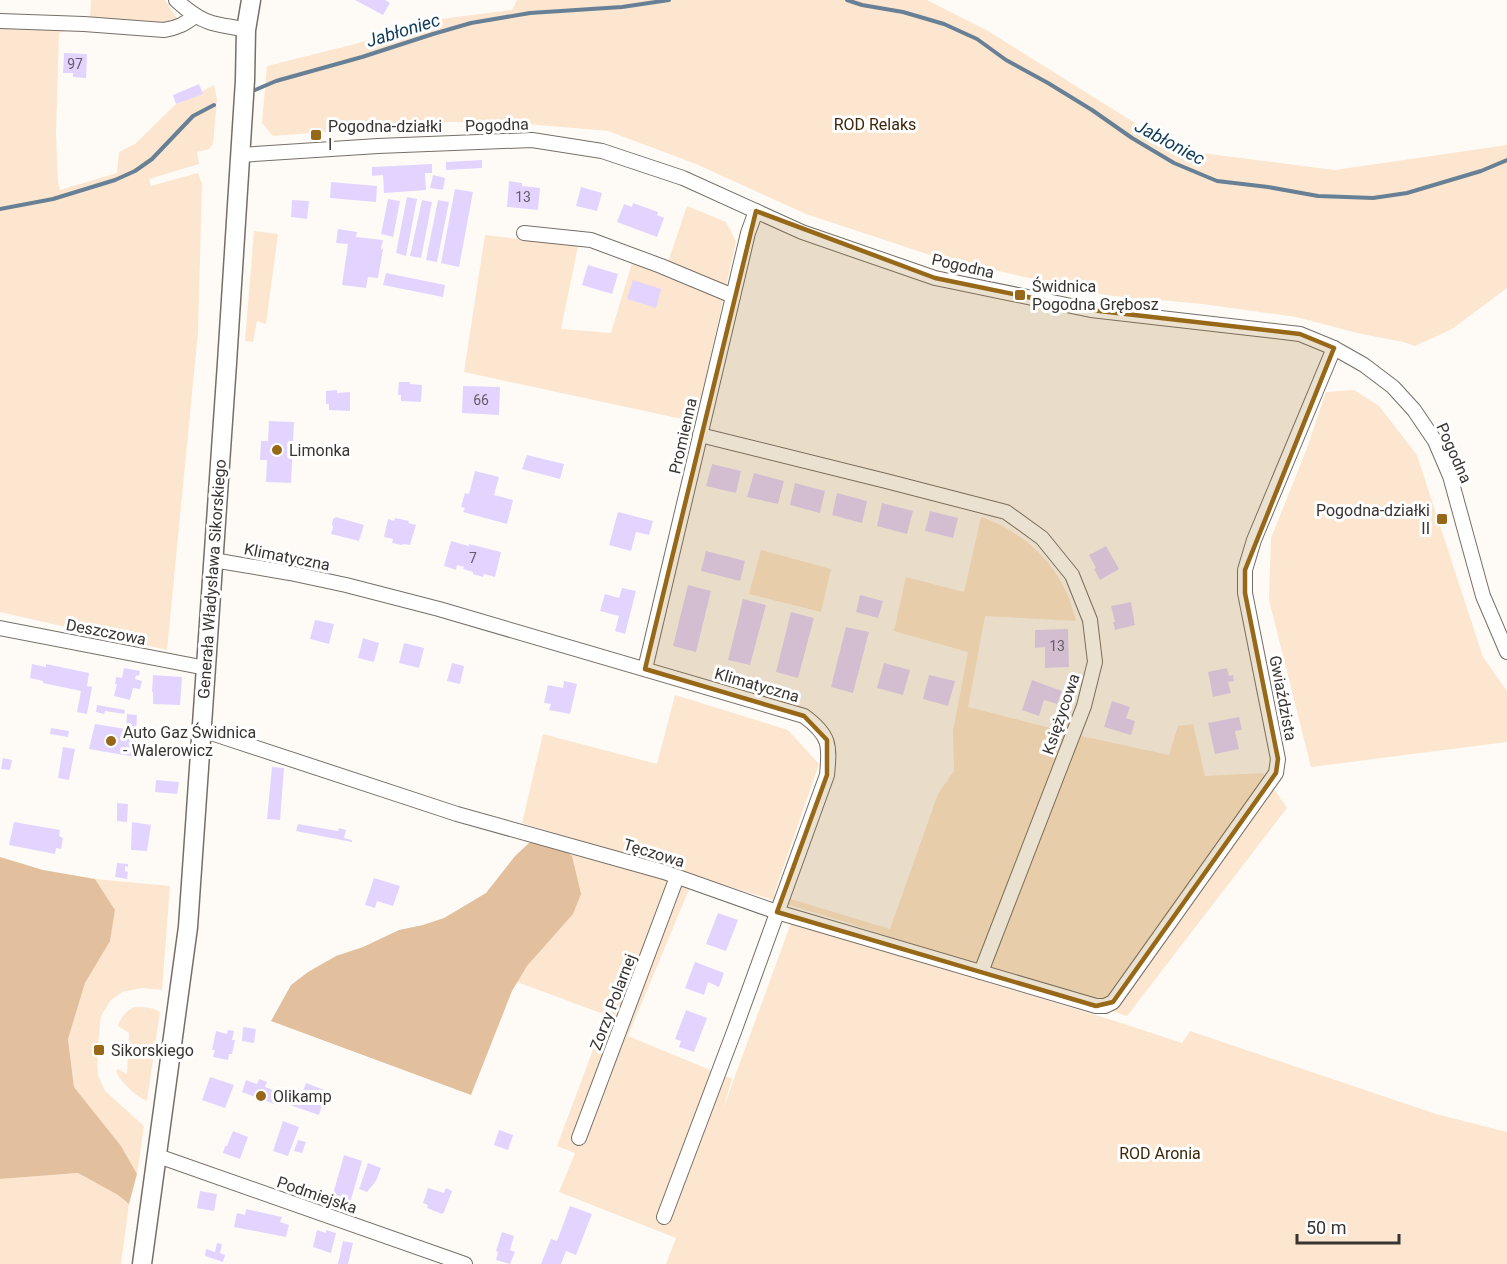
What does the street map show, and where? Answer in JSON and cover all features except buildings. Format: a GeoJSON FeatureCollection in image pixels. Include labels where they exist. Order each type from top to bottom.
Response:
{"type":"FeatureCollection","features":[{"type":"Feature","properties":{"kind":"street"},"geometry":{"type":"LineString","coordinates":[[176,0],[195,16],[213,23],[246,30]]}},
{"type":"Feature","properties":{"kind":"street","name":"Generała Władysława Sikorskiego"},"geometry":{"type":"LineString","coordinates":[[142,1264],[188,927],[207,731],[206,668],[245,80],[246,30],[251,0]]}},
{"type":"Feature","properties":{"kind":"street"},"geometry":{"type":"LineString","coordinates":[[0,21],[164,30],[185,24],[195,16]]}},
{"type":"Feature","properties":{"kind":"street","name":"Pogodna"},"geometry":{"type":"LineString","coordinates":[[240,154],[532,140],[602,151],[684,178],[802,231],[935,278],[1091,310],[1300,334],[1334,348],[1364,365],[1393,387],[1414,410],[1434,441],[1450,476],[1483,596],[1507,652]]}},
{"type":"Feature","properties":{"kind":"street","name":"Promienna"},"geometry":{"type":"LineString","coordinates":[[645,669],[748,233],[756,211]]}},
{"type":"Feature","properties":{"kind":"street"},"geometry":{"type":"LineString","coordinates":[[524,233],[591,240],[733,296]]}},
{"type":"Feature","properties":{"kind":"street","name":"Gwiaździsta"},"geometry":{"type":"LineString","coordinates":[[1096,1006],[1105,1006],[1113,1002],[1276,773],[1278,759],[1245,593],[1245,570],[1254,540],[1334,348]]}},
{"type":"Feature","properties":{"kind":"street","name":"Księżycowa"},"geometry":{"type":"LineString","coordinates":[[700,435],[1006,512],[1042,538],[1072,575],[1090,620],[1095,662],[1084,706],[981,972]]}},
{"type":"Feature","properties":{"kind":"street","name":"Klimatyczna"},"geometry":{"type":"LineString","coordinates":[[213,560],[346,585],[439,609],[804,716],[818,726],[827,740],[827,775],[664,1217]]}},
{"type":"Feature","properties":{"kind":"street","name":"Deszczowa"},"geometry":{"type":"LineString","coordinates":[[0,628],[206,668]]}},
{"type":"Feature","properties":{"kind":"street","name":"Tęczowa"},"geometry":{"type":"LineString","coordinates":[[207,731],[457,814],[677,877],[777,912],[1096,1006]]}},
{"type":"Feature","properties":{"kind":"street","name":"Zorzy Polarnej"},"geometry":{"type":"LineString","coordinates":[[579,1138],[677,877]]}},
{"type":"Feature","properties":{"kind":"street","name":"Podmiejska"},"geometry":{"type":"LineString","coordinates":[[158,1156],[465,1264]]}},
{"type":"Feature","properties":{"kind":"highlighted area"},"geometry":{"type":"Polygon","coordinates":[[[756,211],[935,278],[1091,310],[1300,334],[1334,348],[1245,570],[1245,593],[1278,759],[1276,773],[1113,1002],[1096,1006],[777,912],[827,775],[827,740],[804,716],[645,669],[756,211]]]}},
{"type":"Feature","properties":{"kind":"green space"},"geometry":{"type":"Polygon","coordinates":[[[91,0],[165,0],[177,18],[166,23],[154,24],[90,18],[91,0]]]}},
{"type":"Feature","properties":{"kind":"green space","name":"ROD Relaks"},"geometry":{"type":"Polygon","coordinates":[[[517,0],[927,0],[988,31],[1178,150],[1335,170],[1507,145],[1507,288],[1452,329],[1415,346],[1296,317],[1043,286],[1033,279],[933,256],[806,214],[696,164],[608,131],[516,123],[447,122],[273,136],[262,123],[267,66],[355,44],[440,19],[512,10],[517,0]]]}},
{"type":"Feature","properties":{"kind":"green space"},"geometry":{"type":"Polygon","coordinates":[[[83,27],[59,33],[56,133],[60,190],[117,173],[119,152],[135,144],[175,105],[214,85],[217,99],[213,144],[209,149],[197,152],[199,164],[149,179],[151,186],[198,173],[202,184],[198,332],[167,650],[0,612],[0,28],[83,27]]]}},
{"type":"Feature","properties":{"kind":"green space"},"geometry":{"type":"Polygon","coordinates":[[[687,206],[726,222],[736,241],[726,287],[668,262],[687,206]]]}},
{"type":"Feature","properties":{"kind":"green space"},"geometry":{"type":"Polygon","coordinates":[[[254,231],[278,234],[266,324],[257,321],[253,342],[245,341],[254,231]]]}},
{"type":"Feature","properties":{"kind":"green space"},"geometry":{"type":"Polygon","coordinates":[[[485,235],[578,246],[561,329],[611,333],[632,263],[723,300],[696,422],[464,372],[485,235]]]}},
{"type":"Feature","properties":{"kind":"green space"},"geometry":{"type":"Polygon","coordinates":[[[1354,390],[1379,406],[1417,455],[1483,657],[1507,691],[1507,742],[1311,767],[1269,600],[1271,538],[1307,448],[1326,392],[1354,390]]]}},
{"type":"Feature","properties":{"kind":"green space"},"geometry":{"type":"Polygon","coordinates":[[[981,517],[1021,537],[1043,557],[1061,581],[1076,621],[985,616],[968,707],[1169,755],[1178,726],[1193,724],[1205,776],[1263,773],[1287,808],[1127,1016],[848,923],[522,823],[543,734],[657,764],[675,695],[788,730],[819,764],[774,894],[890,929],[938,794],[954,771],[953,731],[968,652],[894,631],[906,577],[964,592],[981,517]]]}},
{"type":"Feature","properties":{"kind":"green space"},"geometry":{"type":"Polygon","coordinates":[[[761,550],[831,569],[821,612],[749,594],[761,550]]]}},
{"type":"Feature","properties":{"kind":"green space","name":"ROD Aronia"},"geometry":{"type":"Polygon","coordinates":[[[564,850],[690,887],[628,1036],[732,1079],[723,1109],[791,923],[1182,1043],[1190,1031],[1436,1114],[1507,1132],[1507,1264],[666,1264],[676,1238],[559,1192],[575,1153],[557,1146],[606,1015],[517,982],[540,951],[564,850]]]}},
{"type":"Feature","properties":{"kind":"green space"},"geometry":{"type":"Polygon","coordinates":[[[95,879],[170,886],[162,990],[142,988],[122,992],[110,1001],[101,1016],[97,1056],[98,1075],[105,1091],[144,1126],[137,1174],[121,1146],[74,1087],[68,1038],[85,983],[110,940],[115,910],[95,879]]]}},
{"type":"Feature","properties":{"kind":"green space"},"geometry":{"type":"Polygon","coordinates":[[[134,1007],[151,1008],[160,1012],[147,1101],[129,1089],[116,1071],[118,1069],[127,1074],[129,1033],[118,1026],[124,1015],[134,1007]]]}},
{"type":"Feature","properties":{"kind":"green space"},"geometry":{"type":"Polygon","coordinates":[[[78,1173],[118,1195],[129,1204],[121,1264],[0,1264],[0,1179],[78,1173]]]}},
{"type":"Feature","properties":{"kind":"shaded area"},"geometry":{"type":"Polygon","coordinates":[[[539,842],[564,850],[572,856],[581,894],[573,914],[527,966],[512,991],[471,1095],[271,1021],[291,985],[308,972],[336,956],[363,947],[399,930],[444,918],[486,893],[515,856],[529,843],[539,842]]]}},
{"type":"Feature","properties":{"kind":"shaded area"},"geometry":{"type":"Polygon","coordinates":[[[0,857],[43,870],[95,879],[115,910],[110,941],[85,983],[68,1039],[74,1087],[121,1146],[137,1174],[129,1204],[118,1195],[78,1173],[0,1179],[0,857]]]}},
{"type":"Feature","properties":{"kind":"waterway","name":"Jabłoniec"},"geometry":{"type":"LineString","coordinates":[[255,90],[276,81],[471,23],[530,13],[622,7],[669,0]]}},
{"type":"Feature","properties":{"kind":"waterway","name":"Jabłoniec"},"geometry":{"type":"LineString","coordinates":[[847,0],[903,12],[944,24],[977,39],[1006,60],[1048,83],[1174,163],[1217,181],[1318,196],[1373,198],[1407,193],[1481,171],[1507,160]]}},
{"type":"Feature","properties":{"kind":"waterway","name":"Jabłoniec"},"geometry":{"type":"LineString","coordinates":[[0,209],[53,199],[115,180],[135,171],[152,159],[193,116],[214,105]]}},
{"type":"Feature","properties":{"kind":"place","name":"Pogodna-działki I"},"geometry":{"type":"Point","coordinates":[316,135]}},
{"type":"Feature","properties":{"kind":"place","name":"Świdnica Pogodna Grębosz"},"geometry":{"type":"Point","coordinates":[1020,295]}},
{"type":"Feature","properties":{"kind":"place","name":"Limonka"},"geometry":{"type":"Point","coordinates":[277,450]}},
{"type":"Feature","properties":{"kind":"place","name":"Pogodna-działki II"},"geometry":{"type":"Point","coordinates":[1442,519]}},
{"type":"Feature","properties":{"kind":"place","name":"Auto Gaz Świdnica - Walerowicz"},"geometry":{"type":"Point","coordinates":[111,741]}},
{"type":"Feature","properties":{"kind":"place","name":"Sikorskiego"},"geometry":{"type":"Point","coordinates":[99,1050]}},
{"type":"Feature","properties":{"kind":"place","name":"Olikamp"},"geometry":{"type":"Point","coordinates":[261,1096]}}]}
